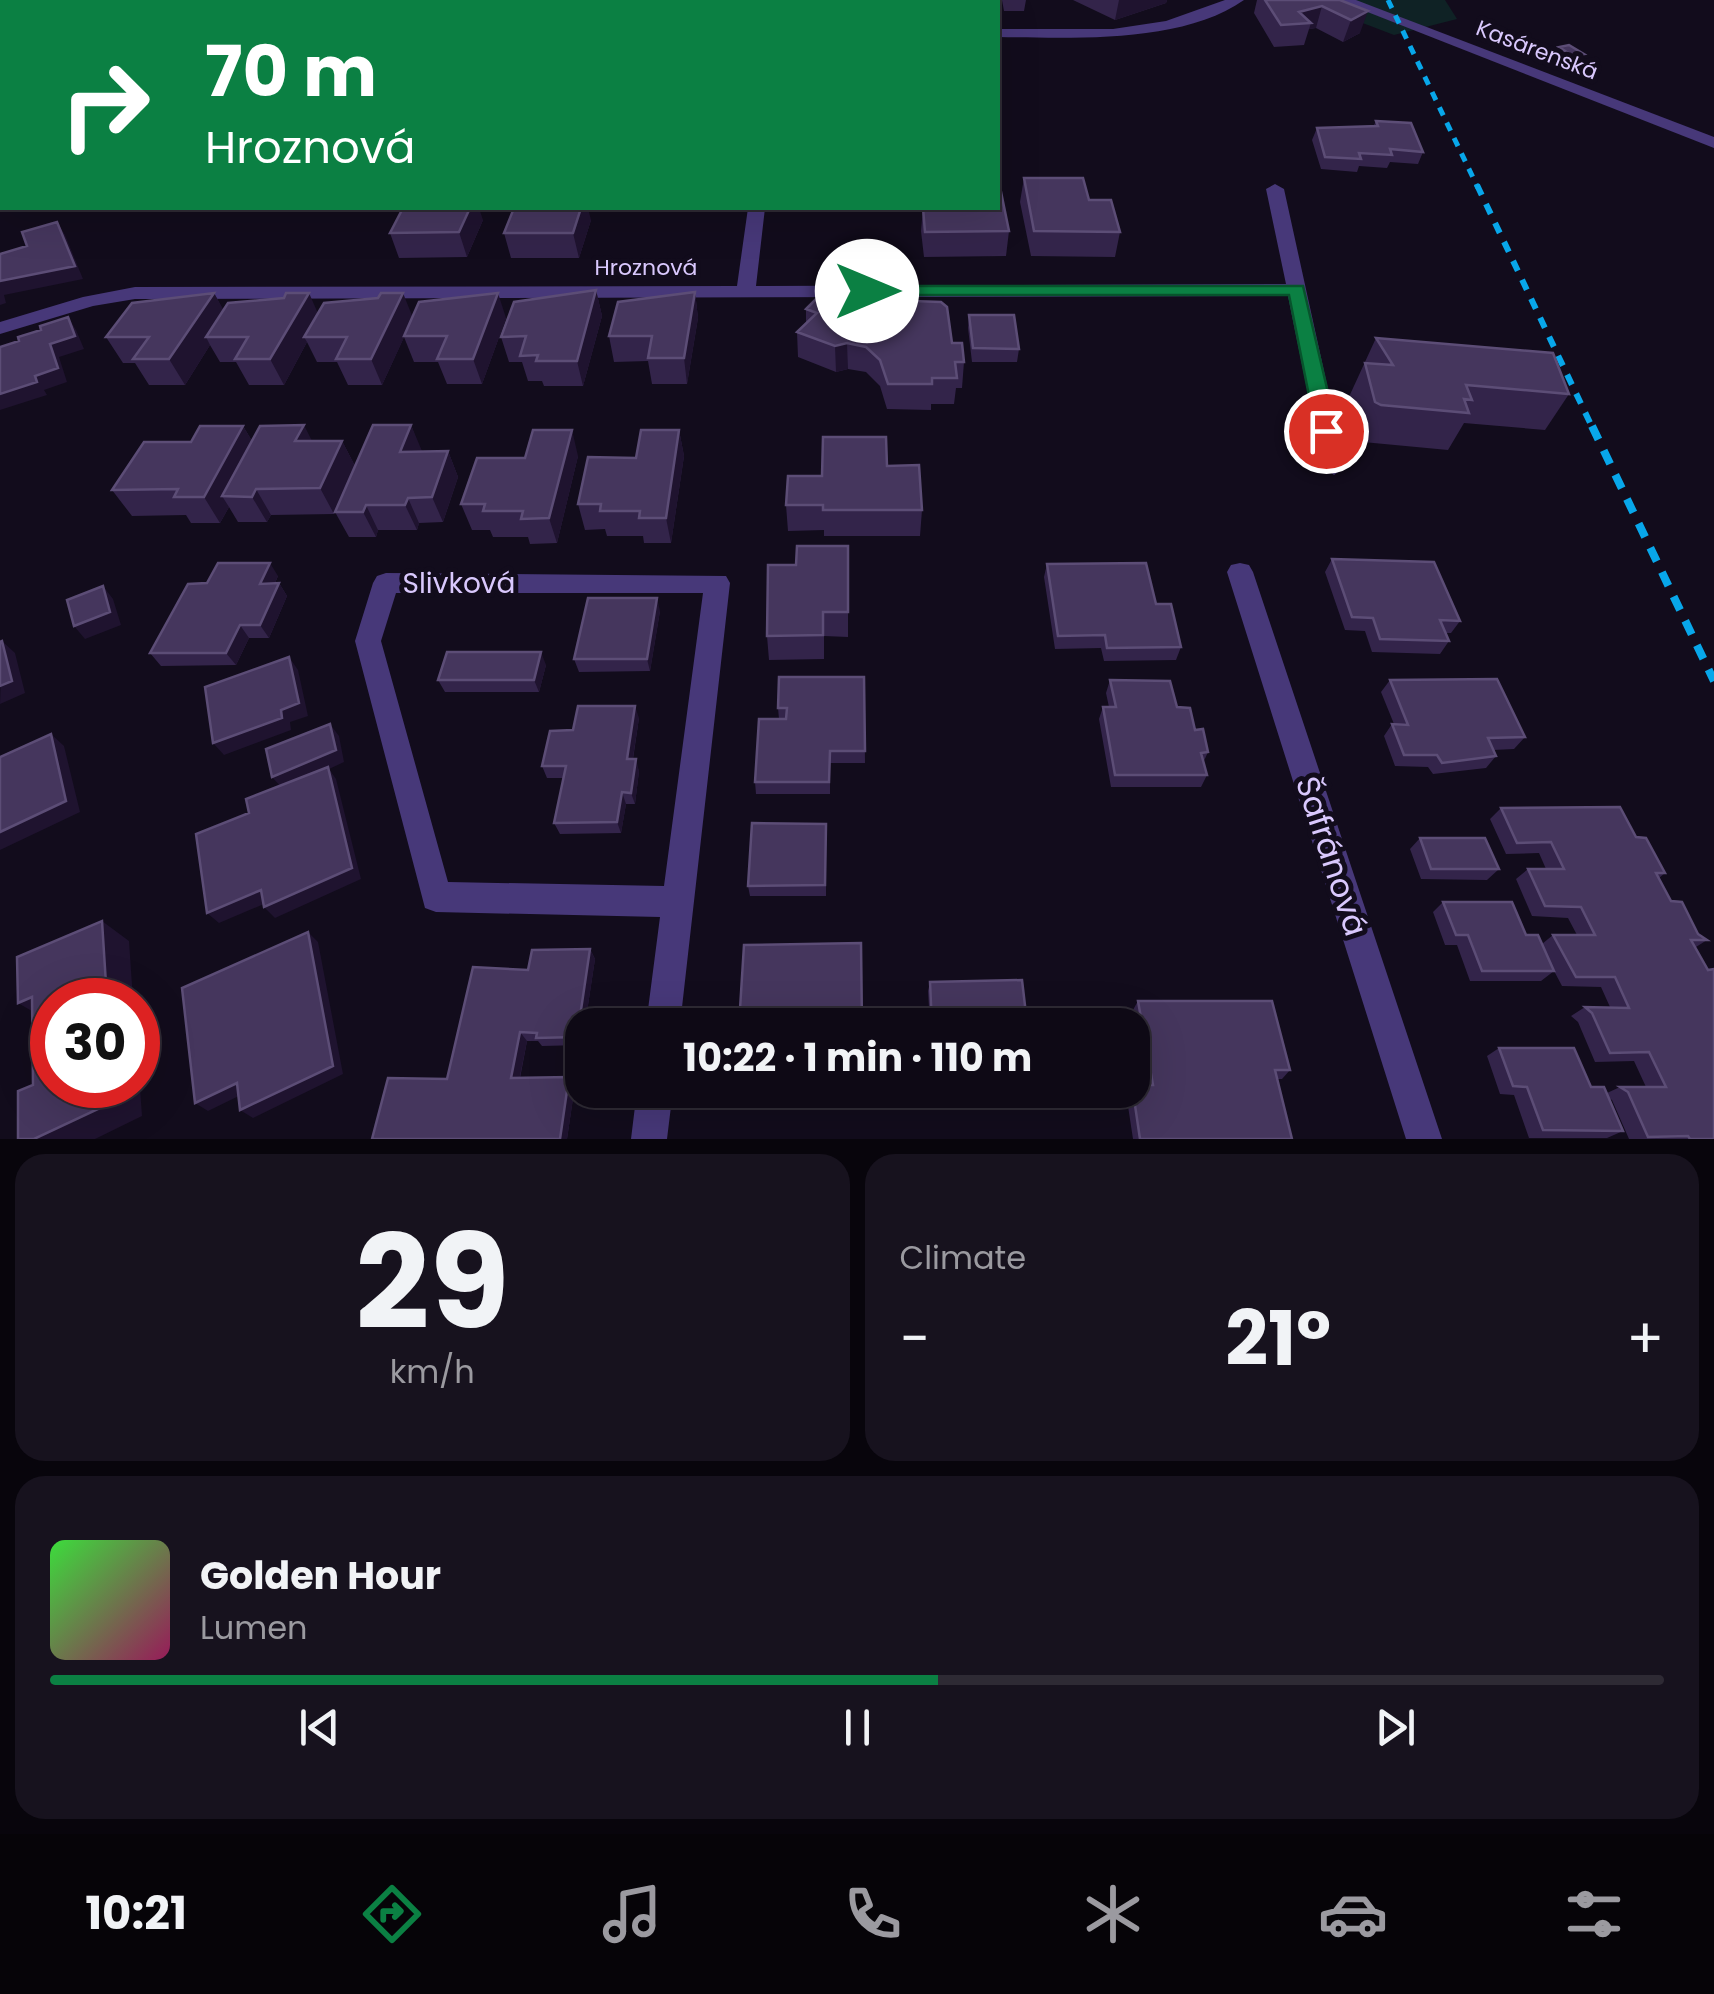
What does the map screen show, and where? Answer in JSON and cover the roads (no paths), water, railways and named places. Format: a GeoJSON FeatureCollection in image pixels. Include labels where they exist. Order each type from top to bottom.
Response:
{"type":"FeatureCollection","features":[{"type":"Feature","properties":{"kind":"street"},"geometry":{"type":"LineString","coordinates":[[1000,33],[1112,33],[1169,25],[1237,0]]}},
{"type":"Feature","properties":{"kind":"street","name":"Kasárenská"},"geometry":{"type":"LineString","coordinates":[[1344,0],[1714,143]]}},
{"type":"Feature","properties":{"kind":"street"},"geometry":{"type":"LineString","coordinates":[[1276,189],[1334,467]]}},
{"type":"Feature","properties":{"kind":"street"},"geometry":{"type":"LineString","coordinates":[[746,292],[756,210]]}},
{"type":"Feature","properties":{"kind":"street","name":"Hroznová"},"geometry":{"type":"LineString","coordinates":[[0,328],[90,300],[136,293],[1296,290]]}},
{"type":"Feature","properties":{"kind":"street","name":"Šafránová"},"geometry":{"type":"LineString","coordinates":[[1240,572],[1424,1139]]}},
{"type":"Feature","properties":{"kind":"street","name":"Slivková"},"geometry":{"type":"LineString","coordinates":[[665,1008],[717,584],[386,583],[368,642],[436,897],[678,902]]}},
{"type":"Feature","properties":{"kind":"street"},"geometry":{"type":"LineString","coordinates":[[649,1139],[653,1108]]}},
{"type":"Feature","properties":{"kind":"railway"},"geometry":{"type":"LineString","coordinates":[[1388,0],[1478,188]]}},
{"type":"Feature","properties":{"kind":"railway"},"geometry":{"type":"LineString","coordinates":[[1477,185],[1593,429]]}},
{"type":"Feature","properties":{"kind":"railway"},"geometry":{"type":"LineString","coordinates":[[1592,426],[1714,681]]}}]}
